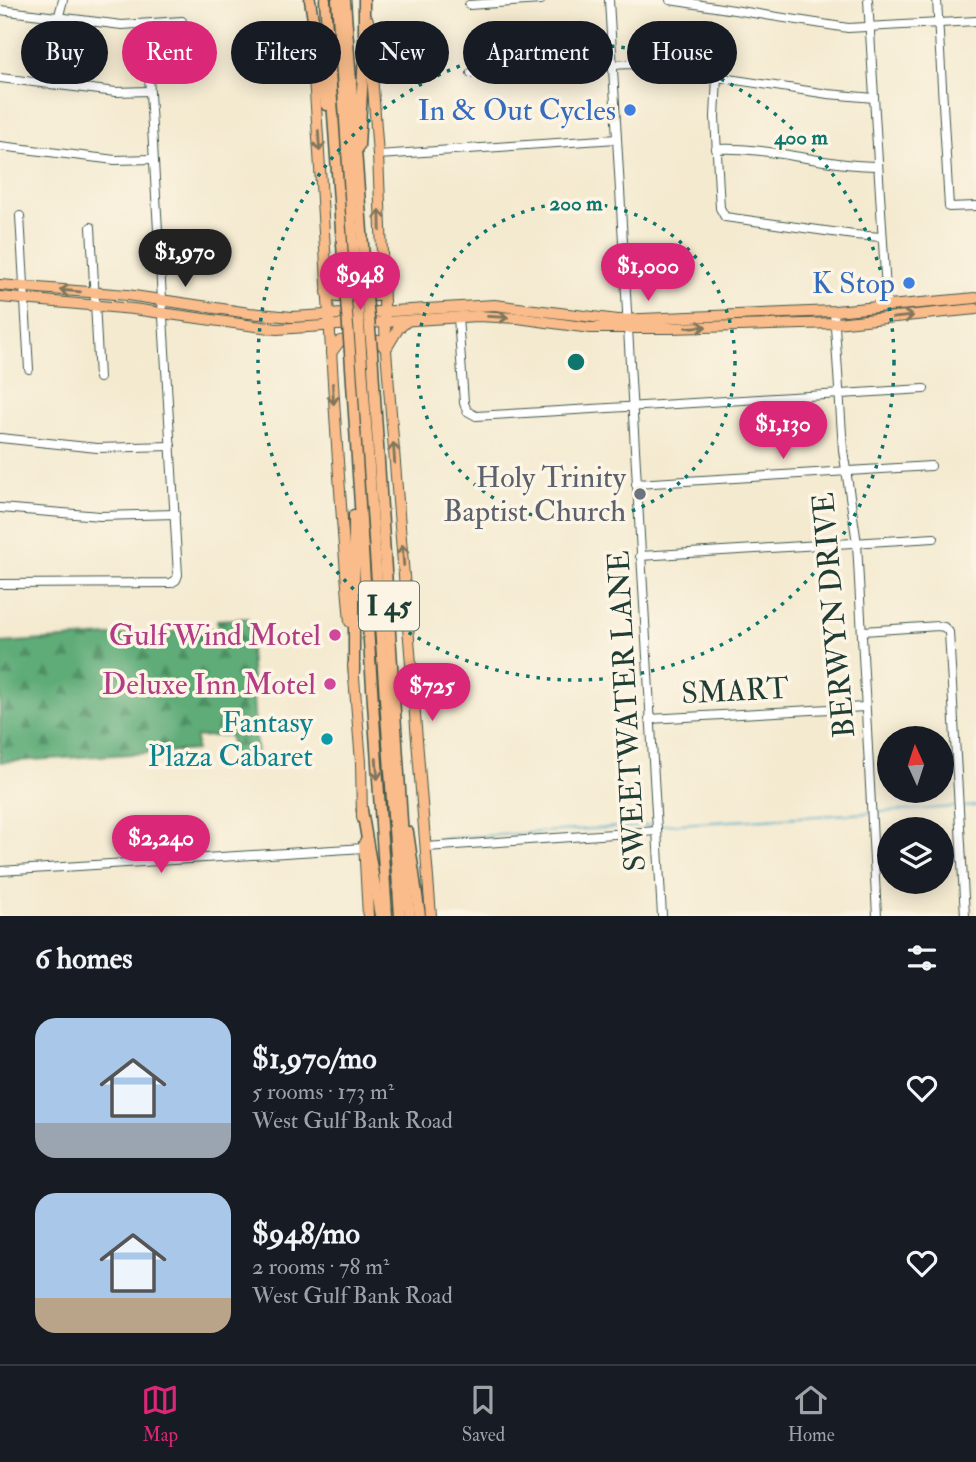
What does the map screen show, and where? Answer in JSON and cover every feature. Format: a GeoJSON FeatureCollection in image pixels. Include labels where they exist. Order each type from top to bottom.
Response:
{"type":"FeatureCollection","features":[{"type":"Feature","properties":{"kind":"highway"},"geometry":{"type":"LineString","coordinates":[[309,0],[338,183]]}},
{"type":"Feature","properties":{"kind":"highway","name":"I 45"},"geometry":{"type":"LineString","coordinates":[[325,0],[338,183],[356,286]]}},
{"type":"Feature","properties":{"kind":"highway","name":"I 45"},"geometry":{"type":"LineString","coordinates":[[337,0],[361,351],[410,916]]}},
{"type":"Feature","properties":{"kind":"highway","name":"I 45"},"geometry":{"type":"LineString","coordinates":[[345,0],[356,159],[356,286]]}},
{"type":"Feature","properties":{"kind":"highway"},"geometry":{"type":"LineString","coordinates":[[356,159],[361,139],[365,0]]}},
{"type":"Feature","properties":{"kind":"highway"},"geometry":{"type":"LineString","coordinates":[[361,351],[400,916]]}},
{"type":"Feature","properties":{"kind":"highway","name":"I 45"},"geometry":{"type":"LineString","coordinates":[[361,351],[358,457],[363,575],[387,916]]}},
{"type":"Feature","properties":{"kind":"highway"},"geometry":{"type":"LineString","coordinates":[[354,671],[354,517],[358,457]]}},
{"type":"Feature","properties":{"kind":"highway"},"geometry":{"type":"LineString","coordinates":[[401,808],[409,835],[420,916]]}},
{"type":"Feature","properties":{"kind":"highway"},"geometry":{"type":"LineString","coordinates":[[362,810],[380,916]]}},
{"type":"Feature","properties":{"kind":"main road"},"geometry":{"type":"LineString","coordinates":[[309,0],[341,519],[361,762],[368,916]]}},
{"type":"Feature","properties":{"kind":"main road"},"geometry":{"type":"LineString","coordinates":[[365,0],[378,155],[386,350],[431,916]]}},
{"type":"Feature","properties":{"kind":"main road"},"geometry":{"type":"LineString","coordinates":[[0,285],[162,300],[292,317],[494,305],[628,324],[834,311],[976,298]]}},
{"type":"Feature","properties":{"kind":"main road"},"geometry":{"type":"LineString","coordinates":[[327,292],[336,297],[377,296],[385,288]]}},
{"type":"Feature","properties":{"kind":"main road"},"geometry":{"type":"LineString","coordinates":[[0,297],[94,304],[248,326],[295,328],[498,316],[562,326],[835,323],[976,309]]}},
{"type":"Feature","properties":{"kind":"main road"},"geometry":{"type":"LineString","coordinates":[[386,350],[398,329],[410,321],[412,309]]}},
{"type":"Feature","properties":{"kind":"main road"},"geometry":{"type":"LineString","coordinates":[[248,326],[249,313]]}},
{"type":"Feature","properties":{"kind":"main road"},"geometry":{"type":"LineString","coordinates":[[295,328],[322,335],[327,340],[331,354]]}},
{"type":"Feature","properties":{"kind":"main road"},"geometry":{"type":"LineString","coordinates":[[331,354],[337,343],[354,338],[379,341],[386,350]]}},
{"type":"Feature","properties":{"kind":"street"},"geometry":{"type":"LineString","coordinates":[[58,15],[63,0]]}},
{"type":"Feature","properties":{"kind":"street"},"geometry":{"type":"LineString","coordinates":[[469,5],[541,0]]}},
{"type":"Feature","properties":{"kind":"street","name":"SWEETWATER LANE"},"geometry":{"type":"LineString","coordinates":[[609,0],[610,21]]}},
{"type":"Feature","properties":{"kind":"street"},"geometry":{"type":"LineString","coordinates":[[670,0],[825,25],[869,27],[976,21]]}},
{"type":"Feature","properties":{"kind":"street"},"geometry":{"type":"LineString","coordinates":[[868,0],[887,307]]}},
{"type":"Feature","properties":{"kind":"street"},"geometry":{"type":"LineString","coordinates":[[937,0],[949,208],[976,206]]}},
{"type":"Feature","properties":{"kind":"street"},"geometry":{"type":"LineString","coordinates":[[0,10],[58,15],[122,25]]}},
{"type":"Feature","properties":{"kind":"street"},"geometry":{"type":"LineString","coordinates":[[613,64],[627,64]]}},
{"type":"Feature","properties":{"kind":"street","name":"SWEETWATER LANE"},"geometry":{"type":"LineString","coordinates":[[613,64],[662,916]]}},
{"type":"Feature","properties":{"kind":"street"},"geometry":{"type":"LineString","coordinates":[[0,78],[116,92],[149,91]]}},
{"type":"Feature","properties":{"kind":"street"},"geometry":{"type":"LineString","coordinates":[[737,79],[828,94],[874,97]]}},
{"type":"Feature","properties":{"kind":"street"},"geometry":{"type":"LineString","coordinates":[[0,584],[171,583],[178,575],[149,84]]}},
{"type":"Feature","properties":{"kind":"street"},"geometry":{"type":"LineString","coordinates":[[717,84],[716,149],[720,208],[725,217],[882,237]]}},
{"type":"Feature","properties":{"kind":"street"},"geometry":{"type":"LineString","coordinates":[[378,155],[617,139]]}},
{"type":"Feature","properties":{"kind":"street"},"geometry":{"type":"LineString","coordinates":[[0,146],[115,160],[153,159]]}},
{"type":"Feature","properties":{"kind":"street"},"geometry":{"type":"LineString","coordinates":[[716,149],[738,149],[838,165],[878,166]]}},
{"type":"Feature","properties":{"kind":"street"},"geometry":{"type":"LineString","coordinates":[[20,216],[29,369]]}},
{"type":"Feature","properties":{"kind":"street"},"geometry":{"type":"LineString","coordinates":[[91,228],[99,378]]}},
{"type":"Feature","properties":{"kind":"street","name":"BERWYN DRIVE"},"geometry":{"type":"LineString","coordinates":[[834,311],[845,471],[857,543],[877,916]]}},
{"type":"Feature","properties":{"kind":"street"},"geometry":{"type":"LineString","coordinates":[[458,317],[463,396],[467,411],[481,416],[924,389]]}},
{"type":"Feature","properties":{"kind":"street"},"geometry":{"type":"LineString","coordinates":[[0,438],[97,448],[171,446]]}},
{"type":"Feature","properties":{"kind":"street"},"geometry":{"type":"LineString","coordinates":[[636,484],[931,466]]}},
{"type":"Feature","properties":{"kind":"street"},"geometry":{"type":"LineString","coordinates":[[0,508],[73,515],[175,514]]}},
{"type":"Feature","properties":{"kind":"street"},"geometry":{"type":"LineString","coordinates":[[640,556],[934,538]]}},
{"type":"Feature","properties":{"kind":"street"},"geometry":{"type":"LineString","coordinates":[[863,631],[938,626],[949,632],[965,916]]}},
{"type":"Feature","properties":{"kind":"street","name":"SMART"},"geometry":{"type":"LineString","coordinates":[[649,719],[865,706]]}},
{"type":"Feature","properties":{"kind":"street"},"geometry":{"type":"LineString","coordinates":[[426,847],[657,831]]}},
{"type":"Feature","properties":{"kind":"street"},"geometry":{"type":"LineString","coordinates":[[0,871],[364,848]]}},
{"type":"Feature","properties":{"kind":"green space"},"geometry":{"type":"Polygon","coordinates":[[[248,618],[257,760],[233,762],[230,735],[196,737],[196,750],[0,762],[0,643],[218,629],[217,620],[248,618]]]}},
{"type":"Feature","properties":{"kind":"waterway"},"geometry":{"type":"LineString","coordinates":[[963,807],[976,806]]}},
{"type":"Feature","properties":{"kind":"waterway"},"geometry":{"type":"LineString","coordinates":[[879,812],[954,807]]}},
{"type":"Feature","properties":{"kind":"waterway"},"geometry":{"type":"LineString","coordinates":[[661,825],[869,813]]}},
{"type":"Feature","properties":{"kind":"waterway"},"geometry":{"type":"LineString","coordinates":[[437,839],[652,825]]}},
{"type":"Feature","properties":{"kind":"place","name":"In & Out Cycles"},"geometry":{"type":"Point","coordinates":[630,110]}},
{"type":"Feature","properties":{"kind":"place","name":"K Stop"},"geometry":{"type":"Point","coordinates":[909,283]}},
{"type":"Feature","properties":{"kind":"place","name":"Holy Trinity Baptist Church"},"geometry":{"type":"Point","coordinates":[640,494]}},
{"type":"Feature","properties":{"kind":"place","name":"Gulf Wind Motel"},"geometry":{"type":"Point","coordinates":[335,635]}},
{"type":"Feature","properties":{"kind":"place","name":"Deluxe Inn Motel"},"geometry":{"type":"Point","coordinates":[330,684]}},
{"type":"Feature","properties":{"kind":"place","name":"Fantasy Plaza Cabaret"},"geometry":{"type":"Point","coordinates":[327,739]}}]}
